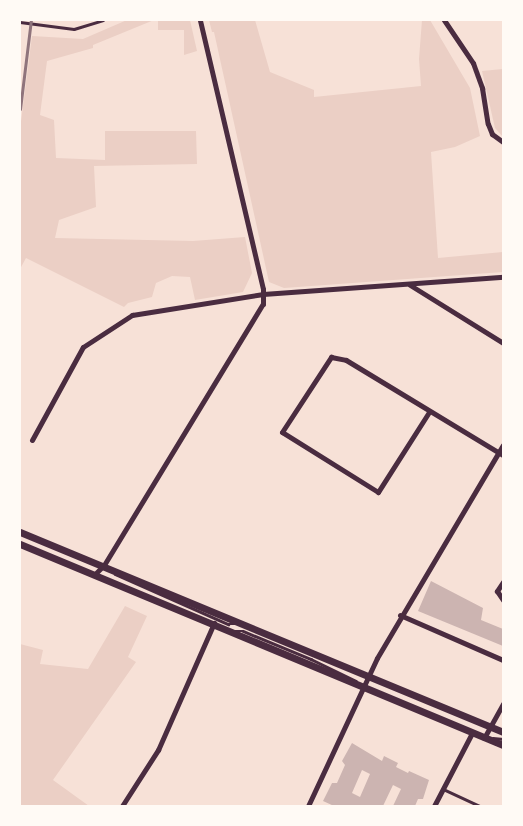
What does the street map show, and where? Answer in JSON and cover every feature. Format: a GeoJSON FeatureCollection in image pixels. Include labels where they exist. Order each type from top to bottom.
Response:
{"type":"FeatureCollection","features":[{"type":"Feature","properties":{"kind":"main road"},"geometry":{"type":"LineString","coordinates":[[20,532],[104,565],[503,732]]}},
{"type":"Feature","properties":{"kind":"main road"},"geometry":{"type":"LineString","coordinates":[[20,544],[214,623],[364,688],[503,745]]}},
{"type":"Feature","properties":{"kind":"street"},"geometry":{"type":"LineString","coordinates":[[94,575],[104,565],[260,312],[263,294],[200,20]]}},
{"type":"Feature","properties":{"kind":"street"},"geometry":{"type":"LineString","coordinates":[[444,20],[473,64],[482,88],[488,124],[492,134],[503,142]]}},
{"type":"Feature","properties":{"kind":"street"},"geometry":{"type":"LineString","coordinates":[[32,440],[82,347],[132,315],[263,294],[503,277]]}},
{"type":"Feature","properties":{"kind":"street"},"geometry":{"type":"LineString","coordinates":[[409,284],[503,343]]}},
{"type":"Feature","properties":{"kind":"street"},"geometry":{"type":"LineString","coordinates":[[430,412],[378,492],[282,432],[331,357],[346,360],[501,454]]}},
{"type":"Feature","properties":{"kind":"street"},"geometry":{"type":"LineString","coordinates":[[308,806],[400,615],[501,454],[503,445]]}},
{"type":"Feature","properties":{"kind":"street"},"geometry":{"type":"LineString","coordinates":[[503,582],[497,591],[503,600]]}},
{"type":"Feature","properties":{"kind":"street"},"geometry":{"type":"LineString","coordinates":[[400,615],[503,660]]}},
{"type":"Feature","properties":{"kind":"street"},"geometry":{"type":"LineString","coordinates":[[122,806],[162,743],[214,623]]}},
{"type":"Feature","properties":{"kind":"street"},"geometry":{"type":"LineString","coordinates":[[484,738],[503,704]]}},
{"type":"Feature","properties":{"kind":"street"},"geometry":{"type":"LineString","coordinates":[[434,806],[472,733]]}},
{"type":"Feature","properties":{"kind":"lane"},"geometry":{"type":"LineString","coordinates":[[20,22],[84,28],[103,20]]}},
{"type":"Feature","properties":{"kind":"lane"},"geometry":{"type":"LineString","coordinates":[[484,738],[503,738]]}},
{"type":"Feature","properties":{"kind":"lane"},"geometry":{"type":"LineString","coordinates":[[443,789],[480,806]]}},
{"type":"Feature","properties":{"kind":"shaded area"},"geometry":{"type":"Polygon","coordinates":[[[127,20],[154,20],[93,45],[93,48],[47,61],[40,115],[54,120],[56,158],[105,160],[105,131],[196,131],[197,164],[94,166],[96,207],[59,220],[55,238],[193,241],[245,237],[252,273],[243,292],[195,300],[190,277],[172,276],[156,283],[152,297],[128,303],[124,307],[26,258],[20,269],[20,129],[32,36],[83,39],[127,20]]]}},
{"type":"Feature","properties":{"kind":"shaded area"},"geometry":{"type":"Polygon","coordinates":[[[158,20],[190,20],[197,51],[184,55],[184,30],[158,30],[158,20]]]}},
{"type":"Feature","properties":{"kind":"shaded area"},"geometry":{"type":"Polygon","coordinates":[[[209,20],[255,20],[270,72],[314,90],[314,97],[421,86],[419,59],[422,20],[430,20],[470,88],[480,136],[455,147],[431,152],[438,258],[503,252],[503,272],[284,288],[269,282],[214,32],[212,32],[209,20]]]}},
{"type":"Feature","properties":{"kind":"shaded area"},"geometry":{"type":"Polygon","coordinates":[[[503,69],[503,137],[495,128],[482,71],[503,69]]]}},
{"type":"Feature","properties":{"kind":"shaded area"},"geometry":{"type":"Polygon","coordinates":[[[125,606],[147,616],[128,657],[136,662],[53,780],[89,806],[20,806],[20,644],[43,650],[40,664],[88,669],[125,606]]]}},
{"type":"Feature","properties":{"kind":"building"},"geometry":{"type":"Polygon","coordinates":[[[431,581],[483,608],[481,620],[503,629],[503,646],[418,611],[431,581]]]}},
{"type":"Feature","properties":{"kind":"building"},"geometry":{"type":"Polygon","coordinates":[[[352,743],[382,761],[384,756],[398,763],[396,767],[429,780],[423,799],[418,799],[415,806],[393,806],[401,789],[393,785],[383,806],[334,806],[323,801],[332,783],[337,783],[345,765],[342,761],[352,743]],[[362,770],[352,793],[360,797],[370,774],[362,770]]]}},
{"type":"Feature","properties":{"kind":"railway"},"geometry":{"type":"LineString","coordinates":[[20,109],[31,20]]}}]}
